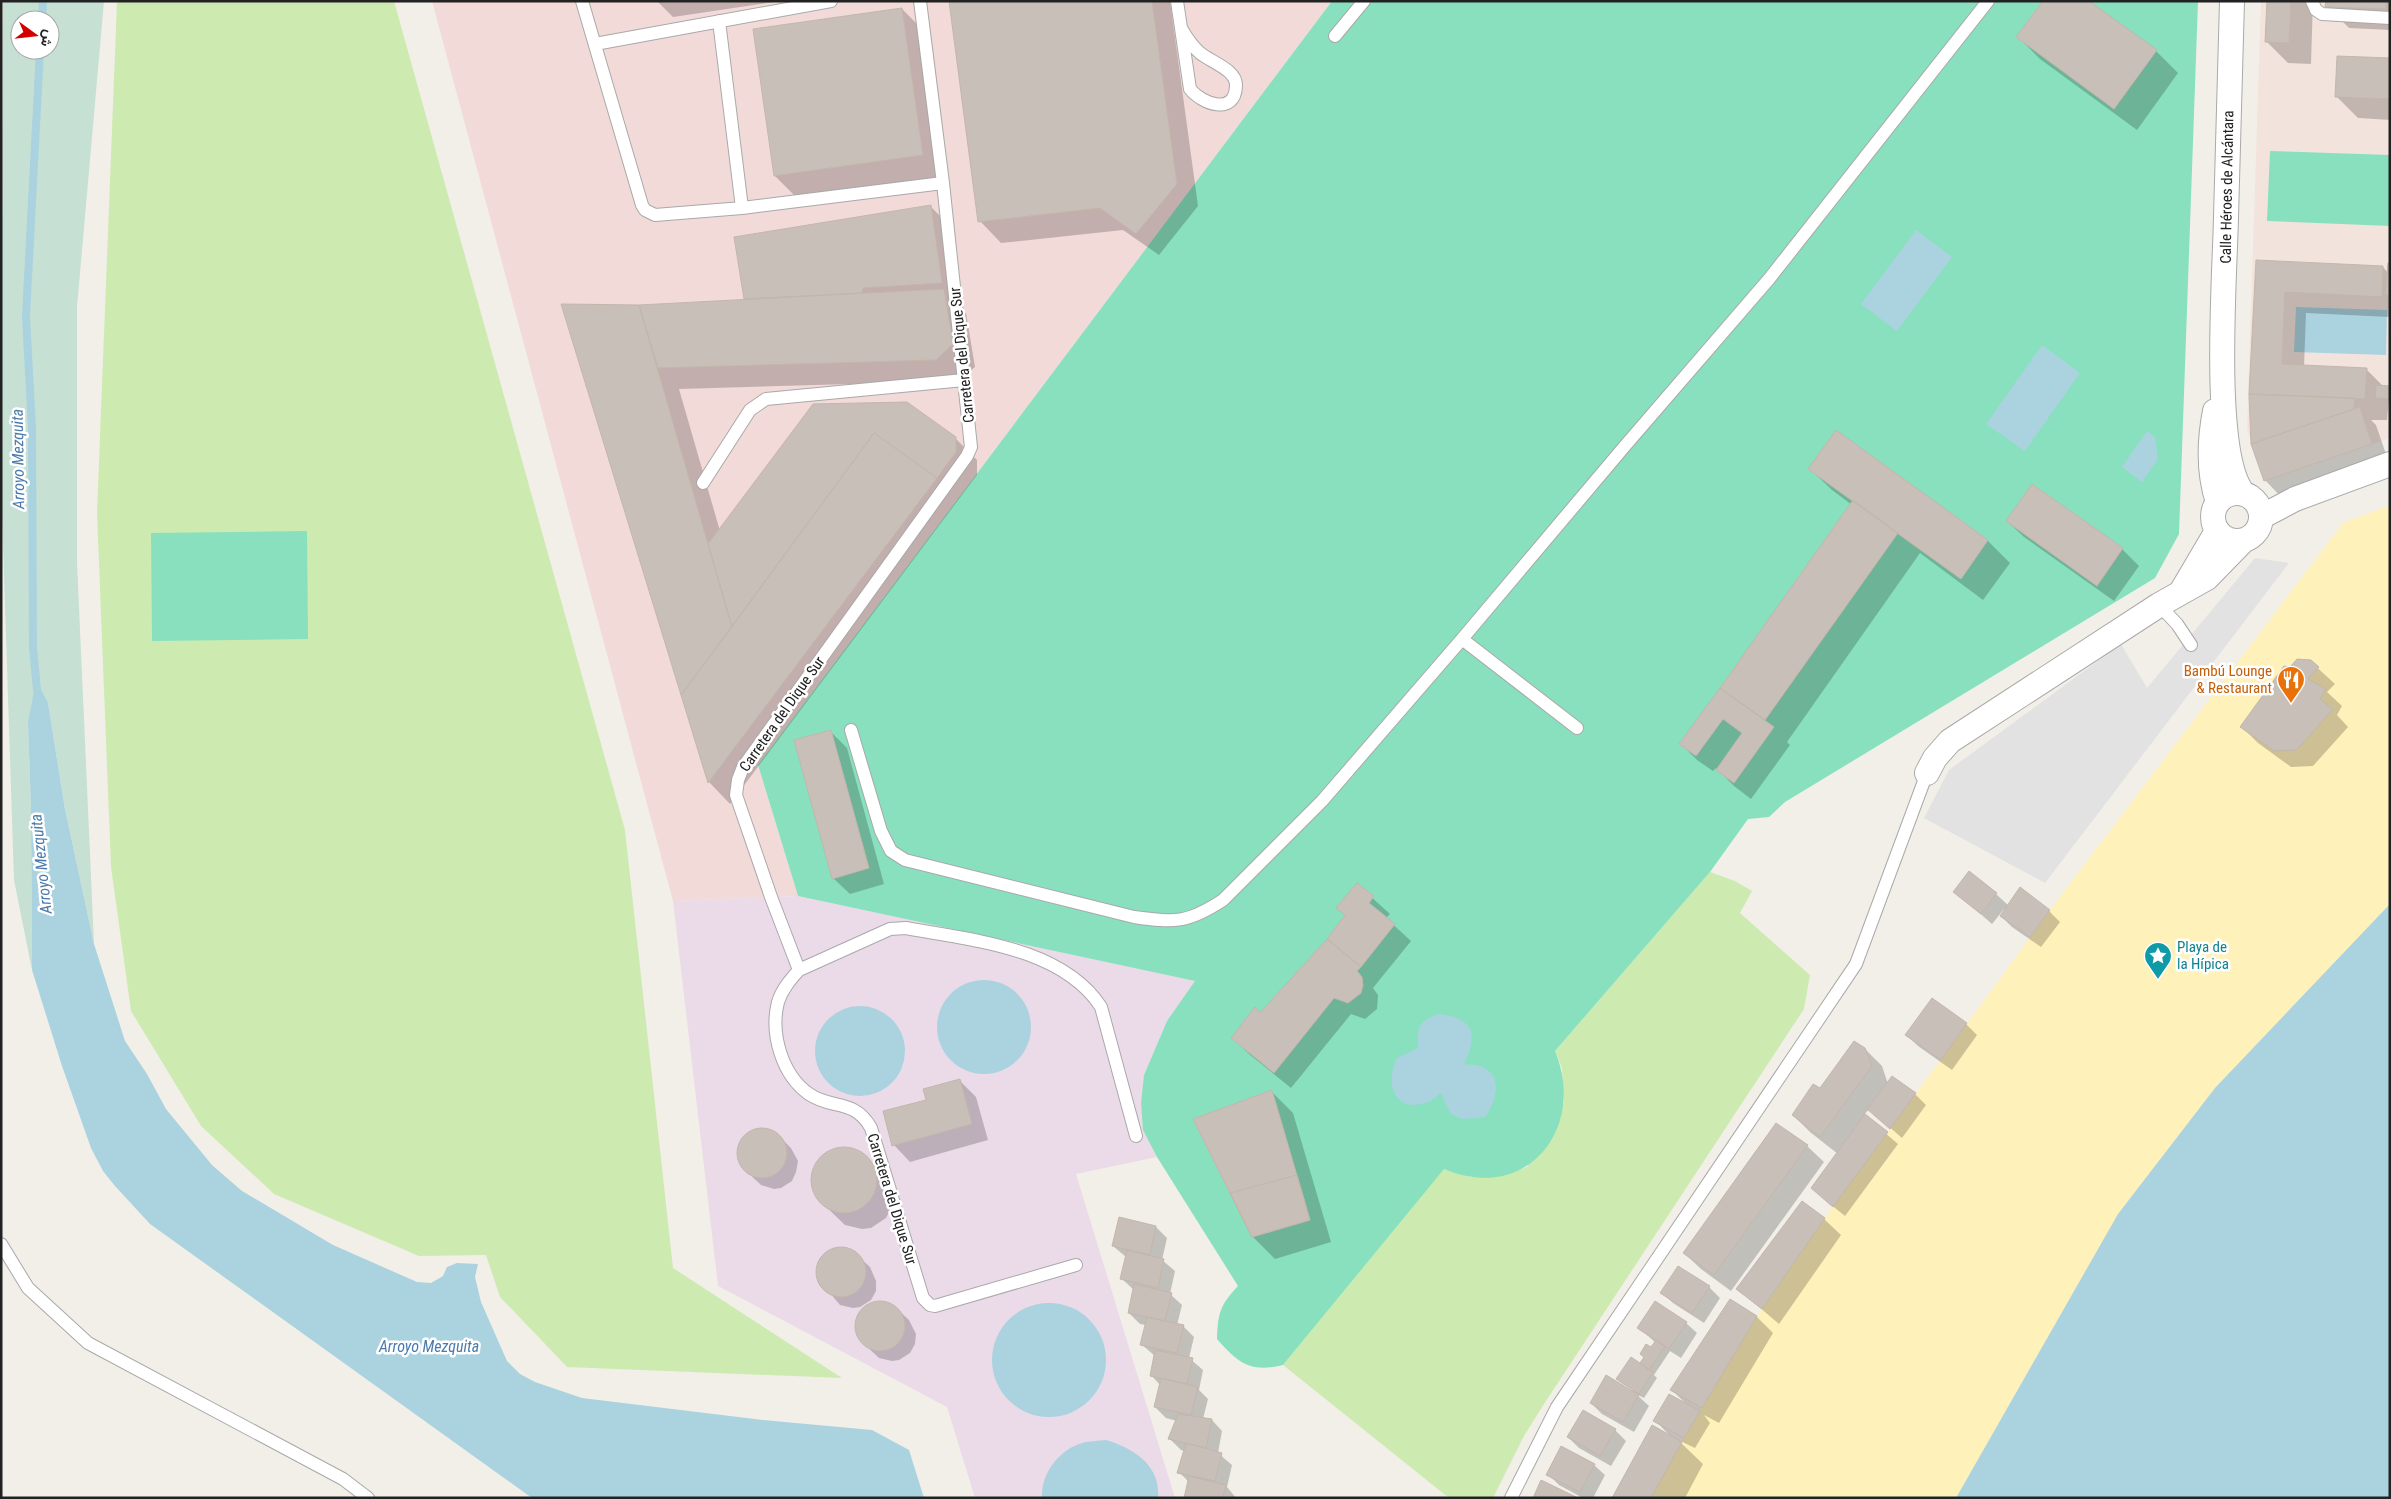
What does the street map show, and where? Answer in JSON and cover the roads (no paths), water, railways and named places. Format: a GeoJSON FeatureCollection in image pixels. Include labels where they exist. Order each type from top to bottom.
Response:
{"type":"FeatureCollection","features":[{"type":"Feature","properties":{"kind":"street","name":"Calle Héroes de Alcántara"},"geometry":{"type":"LineString","coordinates":[[2222,373],[2232,1]]}},
{"type":"Feature","properties":{"kind":"street"},"geometry":{"type":"LineString","coordinates":[[1927,773],[1935,758],[1950,741],[2159,605],[2211,575],[2259,527],[2261,517],[2258,504],[2243,493],[2235,484],[2229,456],[2222,373]]}},
{"type":"Feature","properties":{"kind":"street"},"geometry":{"type":"LineString","coordinates":[[2218,502],[2212,478],[2211,432],[2222,373]]}},
{"type":"Feature","properties":{"kind":"street"},"geometry":{"type":"LineString","coordinates":[[2261,517],[2295,499],[2390,464]]}},
{"type":"Feature","properties":{"kind":"street"},"geometry":{"type":"LineString","coordinates":[[2243,493],[2229,494],[2218,502],[2212,516],[2217,531],[2228,540],[2243,541]]}},
{"type":"Feature","properties":{"kind":"street"},"geometry":{"type":"LineString","coordinates":[[2181,592],[2217,531]]}},
{"type":"Feature","properties":{"kind":"lane"},"geometry":{"type":"LineString","coordinates":[[582,1],[642,206],[645,210],[655,215],[742,208],[943,183]]}},
{"type":"Feature","properties":{"kind":"lane"},"geometry":{"type":"LineString","coordinates":[[595,44],[831,1]]}},
{"type":"Feature","properties":{"kind":"lane","name":"Carretera del Dique Sur"},"geometry":{"type":"LineString","coordinates":[[920,1],[943,183],[971,447],[968,456],[743,767],[738,780],[736,794],[739,809],[799,970],[786,985],[778,1001],[777,1039],[784,1063],[796,1083],[811,1096],[850,1108],[864,1115],[871,1128],[923,1298],[935,1306],[1076,1265]]}},
{"type":"Feature","properties":{"kind":"lane"},"geometry":{"type":"LineString","coordinates":[[1177,1],[1190,89],[1197,98],[1206,104],[1218,105],[1228,102],[1235,94],[1236,84],[1232,74],[1199,52],[1181,28]]}},
{"type":"Feature","properties":{"kind":"lane"},"geometry":{"type":"LineString","coordinates":[[1335,36],[1364,1]]}},
{"type":"Feature","properties":{"kind":"lane"},"geometry":{"type":"LineString","coordinates":[[851,730],[881,831],[891,851],[905,860],[1134,917],[1162,921],[1184,920],[1204,912],[1223,900],[1322,801],[1462,640],[1624,446],[1769,279],[1988,1]]}},
{"type":"Feature","properties":{"kind":"lane"},"geometry":{"type":"LineString","coordinates":[[2312,1],[2316,10],[2322,14],[2390,18]]}},
{"type":"Feature","properties":{"kind":"lane"},"geometry":{"type":"LineString","coordinates":[[719,21],[742,208]]}},
{"type":"Feature","properties":{"kind":"lane"},"geometry":{"type":"LineString","coordinates":[[703,483],[750,410],[766,398],[964,380]]}},
{"type":"Feature","properties":{"kind":"lane"},"geometry":{"type":"LineString","coordinates":[[2159,605],[2177,624],[2191,645]]}},
{"type":"Feature","properties":{"kind":"lane"},"geometry":{"type":"LineString","coordinates":[[1462,640],[1577,728]]}},
{"type":"Feature","properties":{"kind":"lane"},"geometry":{"type":"LineString","coordinates":[[1511,1498],[1557,1407],[1856,964],[1927,773]]}},
{"type":"Feature","properties":{"kind":"lane"},"geometry":{"type":"LineString","coordinates":[[799,970],[890,929],[906,928],[1013,948],[1042,959],[1083,986],[1094,995],[1101,1006],[1136,1136]]}},
{"type":"Feature","properties":{"kind":"lane"},"geometry":{"type":"LineString","coordinates":[[1,1244],[28,1288],[88,1343],[343,1479],[368,1498]]}},
{"type":"Feature","properties":{"kind":"water"},"geometry":{"type":"Polygon","coordinates":[[[1916,230],[1952,257],[1897,331],[1861,304],[1916,230]]]}},
{"type":"Feature","properties":{"kind":"water"},"geometry":{"type":"Polygon","coordinates":[[[2296,307],[2387,310],[2386,355],[2294,352],[2296,307]]]}},
{"type":"Feature","properties":{"kind":"water"},"geometry":{"type":"Polygon","coordinates":[[[2042,345],[2080,373],[2025,451],[1986,424],[2042,345]]]}},
{"type":"Feature","properties":{"kind":"water"},"geometry":{"type":"Polygon","coordinates":[[[2147,431],[2155,437],[2158,459],[2142,482],[2122,467],[2147,431]]]}},
{"type":"Feature","properties":{"kind":"water","name":"Arroyo Mezquita"},"geometry":{"type":"Polygon","coordinates":[[[36,680],[48,703],[65,809],[94,944],[125,1041],[147,1074],[166,1109],[212,1165],[242,1191],[333,1245],[417,1282],[431,1283],[443,1276],[447,1267],[457,1263],[478,1264],[475,1277],[481,1302],[507,1361],[520,1374],[535,1382],[582,1398],[763,1420],[872,1430],[909,1450],[924,1498],[532,1498],[150,1224],[103,1171],[91,1148],[62,1066],[32,970],[31,809],[28,723],[36,680]]]}},
{"type":"Feature","properties":{"kind":"water"},"geometry":{"type":"Polygon","coordinates":[[[2390,904],[2390,1498],[1956,1498],[2118,1214],[2215,1088],[2390,904]]]}},
{"type":"Feature","properties":{"kind":"water"},"geometry":{"type":"Polygon","coordinates":[[[984,980],[1002,984],[1017,994],[1027,1009],[1031,1027],[1027,1045],[1017,1060],[1002,1070],[984,1074],[966,1070],[951,1060],[941,1045],[937,1027],[941,1009],[951,994],[966,984],[984,980]]]}},
{"type":"Feature","properties":{"kind":"water"},"geometry":{"type":"Polygon","coordinates":[[[860,1006],[877,1010],[892,1019],[901,1034],[905,1051],[901,1068],[892,1083],[877,1092],[860,1096],[843,1092],[828,1083],[819,1068],[815,1051],[819,1034],[828,1019],[843,1010],[860,1006]]]}},
{"type":"Feature","properties":{"kind":"water"},"geometry":{"type":"Polygon","coordinates":[[[1438,1014],[1450,1016],[1466,1023],[1472,1036],[1469,1053],[1464,1064],[1480,1066],[1488,1070],[1493,1076],[1496,1089],[1495,1097],[1485,1117],[1462,1119],[1450,1113],[1441,1093],[1433,1100],[1417,1105],[1407,1104],[1395,1094],[1392,1086],[1392,1077],[1397,1058],[1418,1048],[1420,1026],[1426,1020],[1438,1014]]]}},
{"type":"Feature","properties":{"kind":"water"},"geometry":{"type":"Polygon","coordinates":[[[1049,1303],[1071,1308],[1089,1320],[1101,1338],[1106,1360],[1101,1382],[1089,1400],[1071,1412],[1049,1417],[1027,1412],[1009,1400],[997,1382],[992,1360],[997,1338],[1009,1320],[1027,1308],[1049,1303]]]}},
{"type":"Feature","properties":{"kind":"water"},"geometry":{"type":"Polygon","coordinates":[[[1106,1440],[1135,1453],[1150,1467],[1158,1486],[1158,1498],[1042,1498],[1042,1489],[1048,1471],[1059,1457],[1074,1446],[1082,1443],[1106,1440]]]}},
{"type":"Feature","properties":{"kind":"waterway","name":"Arroyo Mezquita"},"geometry":{"type":"LineString","coordinates":[[43,1],[43,10]]}},
{"type":"Feature","properties":{"kind":"waterway","name":"Arroyo Mezquita"},"geometry":{"type":"LineString","coordinates":[[37,690],[33,647],[32,429],[26,316],[39,60]]}},
{"type":"Feature","properties":{"kind":"place","name":"Bambú Lounge & Restaurant"},"geometry":{"type":"Point","coordinates":[2291,704]}},
{"type":"Feature","properties":{"kind":"place","name":"Playa de la Hípica"},"geometry":{"type":"Point","coordinates":[2158,980]}}]}
